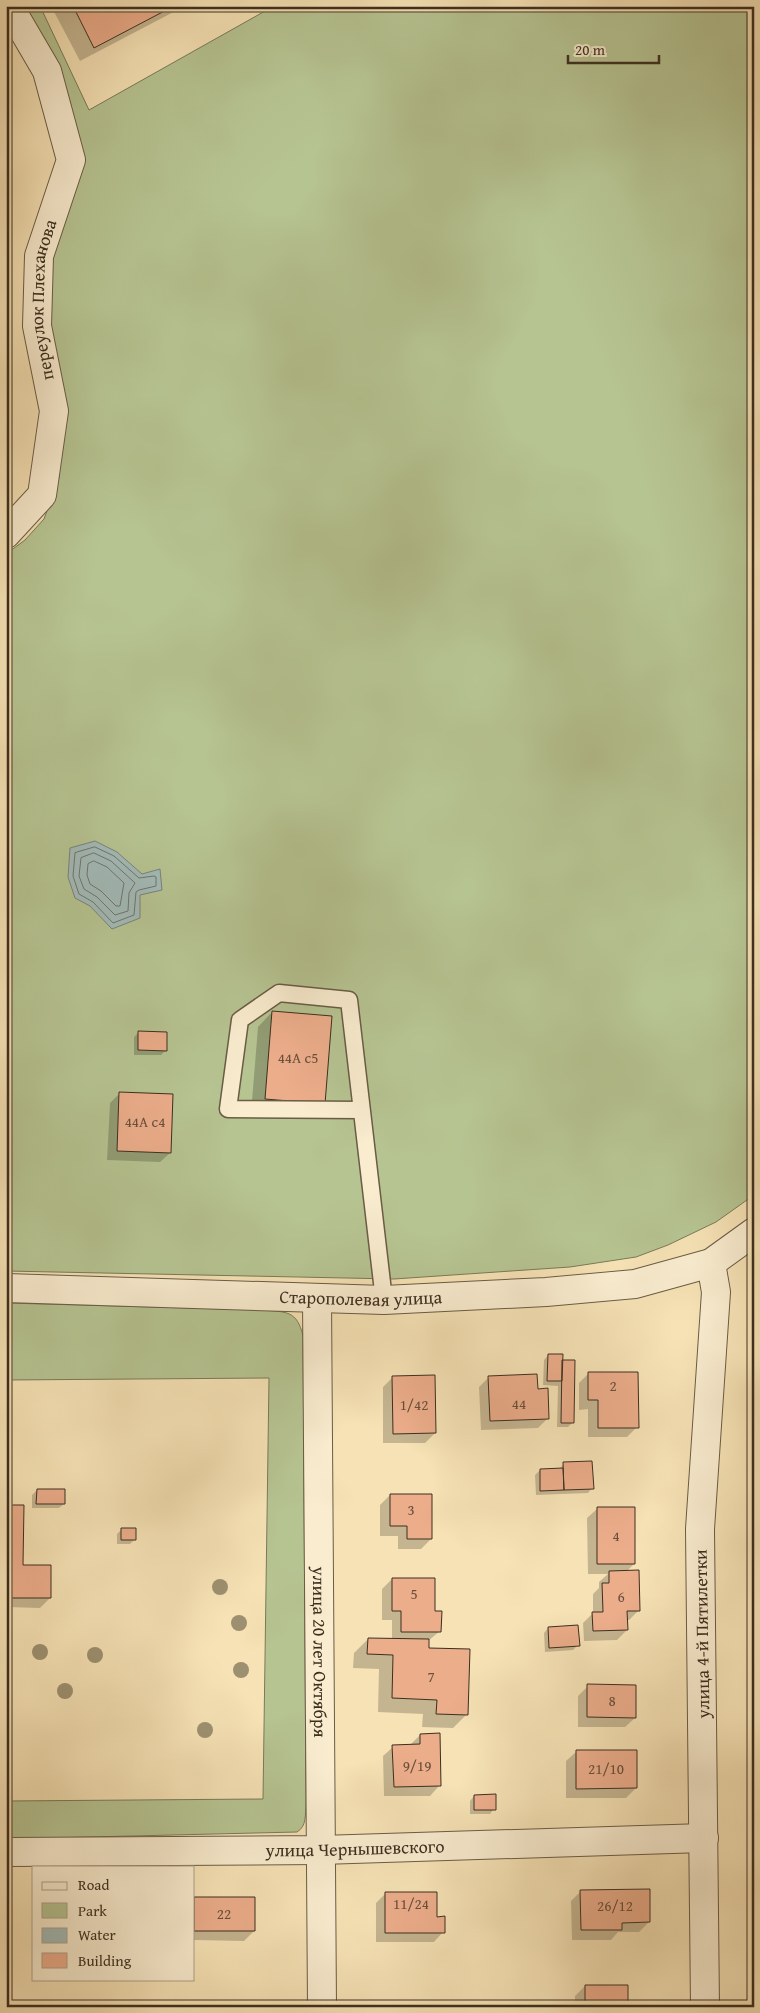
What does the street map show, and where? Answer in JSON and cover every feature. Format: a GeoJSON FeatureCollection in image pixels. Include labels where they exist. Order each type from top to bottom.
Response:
{"type":"FeatureCollection","features":[{"type":"Feature","properties":{"kind":"street","name":"переулок Плеханова"},"geometry":{"type":"LineString","coordinates":[[6,534],[42,495],[54,411],[37,326],[39,256],[71,160],[47,71],[9,6]]}},
{"type":"Feature","properties":{"kind":"street"},"geometry":{"type":"LineString","coordinates":[[711,1263],[754,1232]]}},
{"type":"Feature","properties":{"kind":"street","name":"Старополевая улица"},"geometry":{"type":"LineString","coordinates":[[6,1288],[384,1300],[546,1292],[635,1284],[711,1263]]}},
{"type":"Feature","properties":{"kind":"street","name":"улица 4-й Пятилетки"},"geometry":{"type":"LineString","coordinates":[[705,2007],[700,1528],[716,1292],[711,1263]]}},
{"type":"Feature","properties":{"kind":"street","name":"улица 20 лет Октября"},"geometry":{"type":"LineString","coordinates":[[317,1298],[322,2007]]}},
{"type":"Feature","properties":{"kind":"street","name":"улица Чернышевского"},"geometry":{"type":"LineString","coordinates":[[6,1852],[321,1850],[704,1838]]}},
{"type":"Feature","properties":{"kind":"lane"},"geometry":{"type":"LineString","coordinates":[[361,1110],[228,1109],[240,1020],[279,993],[349,1000],[384,1300]]}},
{"type":"Feature","properties":{"kind":"green space"},"geometry":{"type":"Polygon","coordinates":[[[25,6],[40,6],[89,110],[274,6],[754,6],[754,1195],[716,1222],[668,1245],[636,1257],[570,1267],[394,1279],[6,1271],[6,554],[25,540],[44,519],[59,478],[61,434],[45,335],[47,264],[73,193],[25,6]]]}},
{"type":"Feature","properties":{"kind":"green space"},"geometry":{"type":"Polygon","coordinates":[[[6,1303],[262,1310],[284,1312],[294,1317],[297,1321],[303,1336],[306,1803],[304,1823],[297,1832],[6,1839],[6,1801],[263,1799],[269,1378],[6,1380],[6,1303]]]}},
{"type":"Feature","properties":{"kind":"water"},"geometry":{"type":"Polygon","coordinates":[[[95,841],[117,852],[142,874],[160,869],[162,890],[140,895],[140,918],[112,929],[90,906],[75,898],[68,877],[70,848],[95,841]]]}},
{"type":"Feature","properties":{"kind":"building"},"geometry":{"type":"Polygon","coordinates":[[[73,6],[174,6],[94,48],[73,6]]]}},
{"type":"Feature","properties":{"kind":"building"},"geometry":{"type":"Polygon","coordinates":[[[272,1011],[332,1016],[325,1104],[265,1099],[272,1011]]]}},
{"type":"Feature","properties":{"kind":"building"},"geometry":{"type":"Polygon","coordinates":[[[138,1031],[167,1032],[167,1051],[138,1050],[138,1031]]]}},
{"type":"Feature","properties":{"kind":"building"},"geometry":{"type":"Polygon","coordinates":[[[119,1092],[173,1094],[171,1153],[117,1151],[119,1092]]]}},
{"type":"Feature","properties":{"kind":"building"},"geometry":{"type":"Polygon","coordinates":[[[548,1354],[563,1354],[562,1381],[547,1381],[548,1354]]]}},
{"type":"Feature","properties":{"kind":"building"},"geometry":{"type":"Polygon","coordinates":[[[562,1360],[575,1360],[574,1423],[561,1423],[562,1360]]]}},
{"type":"Feature","properties":{"kind":"building"},"geometry":{"type":"Polygon","coordinates":[[[588,1372],[638,1372],[639,1428],[598,1428],[598,1400],[588,1400],[588,1372]]]}},
{"type":"Feature","properties":{"kind":"building"},"geometry":{"type":"Polygon","coordinates":[[[537,1374],[538,1389],[548,1388],[549,1419],[490,1421],[488,1376],[537,1374]]]}},
{"type":"Feature","properties":{"kind":"building"},"geometry":{"type":"Polygon","coordinates":[[[435,1375],[436,1433],[393,1434],[392,1376],[435,1375]]]}},
{"type":"Feature","properties":{"kind":"building"},"geometry":{"type":"Polygon","coordinates":[[[592,1461],[594,1489],[564,1490],[563,1462],[592,1461]]]}},
{"type":"Feature","properties":{"kind":"building"},"geometry":{"type":"Polygon","coordinates":[[[563,1468],[564,1490],[540,1491],[540,1469],[563,1468]]]}},
{"type":"Feature","properties":{"kind":"building"},"geometry":{"type":"Polygon","coordinates":[[[37,1489],[65,1489],[65,1504],[36,1504],[37,1489]]]}},
{"type":"Feature","properties":{"kind":"building"},"geometry":{"type":"Polygon","coordinates":[[[390,1494],[432,1494],[432,1539],[407,1539],[407,1526],[390,1526],[390,1494]]]}},
{"type":"Feature","properties":{"kind":"building"},"geometry":{"type":"Polygon","coordinates":[[[6,1505],[24,1505],[23,1565],[51,1565],[51,1598],[6,1598],[6,1505]]]}},
{"type":"Feature","properties":{"kind":"building"},"geometry":{"type":"Polygon","coordinates":[[[597,1507],[635,1507],[635,1564],[597,1564],[597,1507]]]}},
{"type":"Feature","properties":{"kind":"building"},"geometry":{"type":"Polygon","coordinates":[[[121,1528],[136,1528],[136,1540],[121,1540],[121,1528]]]}},
{"type":"Feature","properties":{"kind":"building"},"geometry":{"type":"Polygon","coordinates":[[[639,1570],[640,1611],[627,1611],[628,1630],[593,1631],[592,1612],[603,1612],[602,1583],[609,1583],[609,1571],[639,1570]]]}},
{"type":"Feature","properties":{"kind":"building"},"geometry":{"type":"Polygon","coordinates":[[[392,1578],[435,1578],[435,1611],[442,1611],[441,1632],[401,1632],[401,1611],[392,1611],[392,1578]]]}},
{"type":"Feature","properties":{"kind":"building"},"geometry":{"type":"Polygon","coordinates":[[[578,1625],[580,1646],[549,1648],[548,1627],[578,1625]]]}},
{"type":"Feature","properties":{"kind":"building"},"geometry":{"type":"Polygon","coordinates":[[[368,1638],[429,1639],[429,1648],[470,1649],[468,1715],[436,1714],[437,1700],[392,1698],[393,1655],[367,1654],[368,1638]]]}},
{"type":"Feature","properties":{"kind":"building"},"geometry":{"type":"Polygon","coordinates":[[[587,1684],[636,1685],[636,1718],[587,1717],[587,1684]]]}},
{"type":"Feature","properties":{"kind":"building"},"geometry":{"type":"Polygon","coordinates":[[[440,1733],[441,1786],[394,1787],[392,1745],[420,1744],[420,1734],[440,1733]]]}},
{"type":"Feature","properties":{"kind":"building"},"geometry":{"type":"Polygon","coordinates":[[[576,1750],[637,1750],[637,1788],[576,1789],[576,1750]]]}},
{"type":"Feature","properties":{"kind":"building"},"geometry":{"type":"Polygon","coordinates":[[[496,1794],[496,1810],[474,1810],[474,1795],[496,1794]]]}},
{"type":"Feature","properties":{"kind":"building"},"geometry":{"type":"Polygon","coordinates":[[[650,1889],[650,1922],[622,1923],[622,1930],[581,1930],[580,1890],[650,1889]]]}},
{"type":"Feature","properties":{"kind":"building"},"geometry":{"type":"Polygon","coordinates":[[[385,1892],[437,1892],[437,1917],[445,1916],[445,1933],[385,1933],[385,1892]]]}},
{"type":"Feature","properties":{"kind":"building"},"geometry":{"type":"Polygon","coordinates":[[[195,1897],[255,1897],[255,1931],[195,1931],[195,1897]]]}},
{"type":"Feature","properties":{"kind":"building"},"geometry":{"type":"Polygon","coordinates":[[[585,1985],[628,1985],[628,2007],[585,2007],[585,1985]]]}}]}
